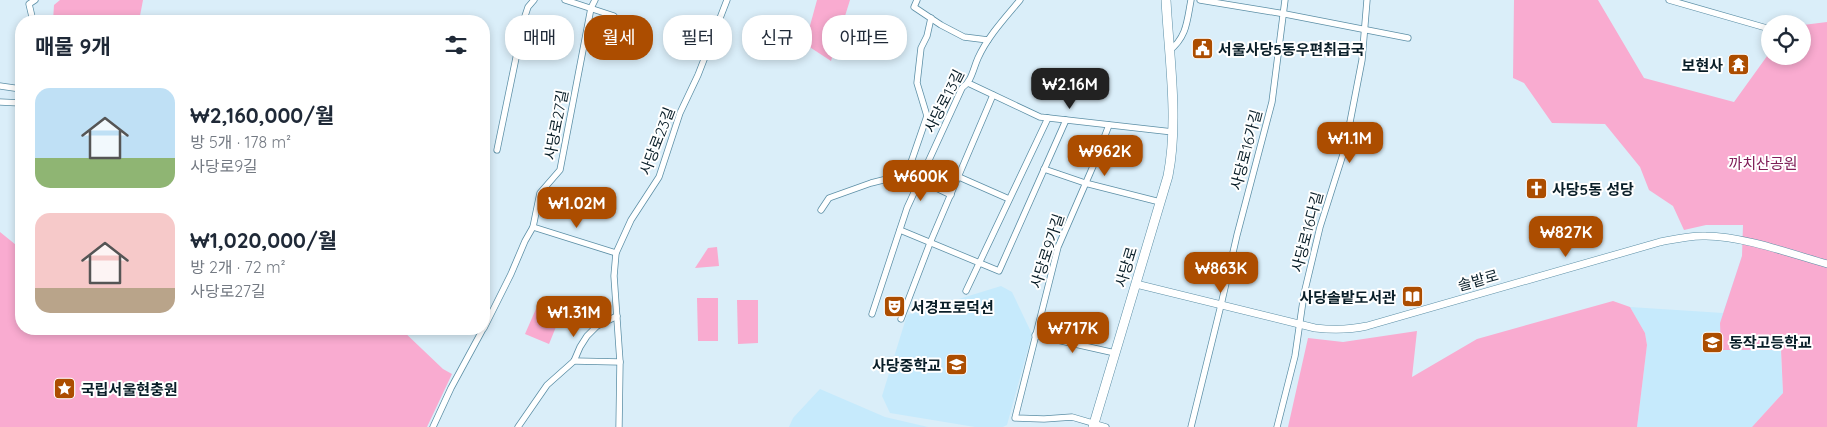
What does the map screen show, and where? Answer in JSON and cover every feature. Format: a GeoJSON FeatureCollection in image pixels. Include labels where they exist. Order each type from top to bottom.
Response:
{"type":"FeatureCollection","features":[{"type":"Feature","properties":{"kind":"main road","name":"사당로"},"geometry":{"type":"LineString","coordinates":[[1094,425],[1172,158],[1173,132],[1166,0]]}},
{"type":"Feature","properties":{"kind":"street"},"geometry":{"type":"LineString","coordinates":[[31,15],[27,2],[35,0]]}},
{"type":"Feature","properties":{"kind":"street"},"geometry":{"type":"LineString","coordinates":[[497,150],[524,19],[528,6],[534,0]]}},
{"type":"Feature","properties":{"kind":"street"},"geometry":{"type":"LineString","coordinates":[[564,0],[611,15]]}},
{"type":"Feature","properties":{"kind":"street","name":"사당로27길"},"geometry":{"type":"LineString","coordinates":[[490,316],[533,227],[540,193],[560,170],[590,8],[595,0]]}},
{"type":"Feature","properties":{"kind":"street","name":"사당로23길"},"geometry":{"type":"LineString","coordinates":[[619,427],[620,362],[614,276],[616,253],[631,220],[659,177],[680,113],[698,75],[727,0]]}},
{"type":"Feature","properties":{"kind":"street"},"geometry":{"type":"LineString","coordinates":[[917,0],[914,7],[930,18],[964,37],[988,40]]}},
{"type":"Feature","properties":{"kind":"street","name":"사당로13길"},"geometry":{"type":"LineString","coordinates":[[872,314],[907,208],[962,88],[968,83],[988,40],[1020,0]]}},
{"type":"Feature","properties":{"kind":"street"},"geometry":{"type":"LineString","coordinates":[[1169,51],[1178,44],[1185,32],[1191,0]]}},
{"type":"Feature","properties":{"kind":"street"},"geometry":{"type":"LineString","coordinates":[[1200,0],[1285,14],[1408,38]]}},
{"type":"Feature","properties":{"kind":"street","name":"사당로16가길"},"geometry":{"type":"LineString","coordinates":[[1191,427],[1222,305],[1237,235],[1272,102],[1285,14],[1285,0]]}},
{"type":"Feature","properties":{"kind":"street","name":"사당로16다길"},"geometry":{"type":"LineString","coordinates":[[1277,427],[1295,356],[1304,294],[1320,227],[1345,148],[1362,60],[1367,0]]}},
{"type":"Feature","properties":{"kind":"street"},"geometry":{"type":"LineString","coordinates":[[1669,0],[1678,1],[1761,27]]}},
{"type":"Feature","properties":{"kind":"street"},"geometry":{"type":"LineString","coordinates":[[907,174],[927,116],[917,83],[921,48],[927,36],[930,18]]}},
{"type":"Feature","properties":{"kind":"street"},"geometry":{"type":"LineString","coordinates":[[968,83],[1040,117],[1173,132]]}},
{"type":"Feature","properties":{"kind":"street"},"geometry":{"type":"LineString","coordinates":[[0,86],[15,88]]}},
{"type":"Feature","properties":{"kind":"street"},"geometry":{"type":"LineString","coordinates":[[901,318],[930,243],[993,95]]}},
{"type":"Feature","properties":{"kind":"street"},"geometry":{"type":"LineString","coordinates":[[0,102],[15,102]]}},
{"type":"Feature","properties":{"kind":"street"},"geometry":{"type":"LineString","coordinates":[[966,291],[1048,118]]}},
{"type":"Feature","properties":{"kind":"street"},"geometry":{"type":"LineString","coordinates":[[900,230],[999,271],[1066,120]]}},
{"type":"Feature","properties":{"kind":"street","name":"사당로9가길"},"geometry":{"type":"LineString","coordinates":[[1094,425],[1072,417],[1044,419],[1015,418],[1058,247],[1109,125]]}},
{"type":"Feature","properties":{"kind":"street"},"geometry":{"type":"LineString","coordinates":[[1044,169],[1085,183],[1160,202]]}},
{"type":"Feature","properties":{"kind":"street"},"geometry":{"type":"LineString","coordinates":[[820,210],[830,198],[871,183],[907,174],[951,195]]}},
{"type":"Feature","properties":{"kind":"street"},"geometry":{"type":"LineString","coordinates":[[959,176],[1009,199]]}},
{"type":"Feature","properties":{"kind":"street"},"geometry":{"type":"LineString","coordinates":[[533,227],[616,253]]}},
{"type":"Feature","properties":{"kind":"street","name":"솔밭로"},"geometry":{"type":"LineString","coordinates":[[1136,284],[1300,324],[1334,330],[1350,330],[1651,245],[1683,238],[1707,236],[1738,240],[1827,264]]}},
{"type":"Feature","properties":{"kind":"street"},"geometry":{"type":"LineString","coordinates":[[518,427],[547,385],[574,361],[580,347],[592,331],[607,320],[617,316]]}},
{"type":"Feature","properties":{"kind":"street","name":"사당로27길"},"geometry":{"type":"LineString","coordinates":[[433,427],[451,388],[480,335]]}},
{"type":"Feature","properties":{"kind":"street"},"geometry":{"type":"LineString","coordinates":[[1035,335],[1115,353]]}},
{"type":"Feature","properties":{"kind":"street"},"geometry":{"type":"LineString","coordinates":[[574,361],[620,362]]}},
{"type":"Feature","properties":{"kind":"street"},"geometry":{"type":"LineString","coordinates":[[1094,425],[1106,427]]}},
{"type":"Feature","properties":{"kind":"shaded area","name":"동작고등학교"},"geometry":{"type":"Polygon","coordinates":[[[1742,256],[1780,339],[1783,393],[1752,427],[1637,427],[1647,345],[1645,333],[1630,307],[1723,313],[1742,256]]]}},
{"type":"Feature","properties":{"kind":"shaded area","name":"사당중학교"},"geometry":{"type":"Polygon","coordinates":[[[1001,286],[1012,292],[1032,334],[1007,425],[1003,427],[975,427],[890,413],[882,396],[907,315],[1001,286]]]}},
{"type":"Feature","properties":{"kind":"shaded area"},"geometry":{"type":"Polygon","coordinates":[[[820,389],[885,417],[928,427],[789,427],[793,418],[820,389]]]}},
{"type":"Feature","properties":{"kind":"green space"},"geometry":{"type":"Polygon","coordinates":[[[60,0],[143,0],[140,15],[53,15],[54,5],[60,0]]]}},
{"type":"Feature","properties":{"kind":"green space"},"geometry":{"type":"Polygon","coordinates":[[[817,0],[850,0],[845,15],[822,15],[822,55],[812,49],[812,18],[817,0]]]}},
{"type":"Feature","properties":{"kind":"green space","name":"까치산공원"},"geometry":{"type":"Polygon","coordinates":[[[1514,0],[1598,0],[1644,78],[1734,102],[1761,64],[1811,65],[1811,24],[1827,22],[1827,427],[1752,427],[1783,393],[1781,350],[1721,350],[1720,323],[1742,256],[1743,225],[1706,225],[1684,230],[1673,206],[1649,190],[1640,167],[1605,124],[1552,123],[1524,83],[1513,78],[1514,0]]]}},
{"type":"Feature","properties":{"kind":"green space"},"geometry":{"type":"Polygon","coordinates":[[[0,232],[15,244],[15,335],[407,335],[443,369],[452,374],[427,427],[0,427],[0,232]]]}},
{"type":"Feature","properties":{"kind":"green space"},"geometry":{"type":"Polygon","coordinates":[[[717,247],[719,266],[695,268],[708,248],[717,247]]]}},
{"type":"Feature","properties":{"kind":"green space"},"geometry":{"type":"Polygon","coordinates":[[[697,298],[718,298],[718,341],[698,341],[697,298]]]}},
{"type":"Feature","properties":{"kind":"green space"},"geometry":{"type":"Polygon","coordinates":[[[737,300],[758,300],[758,343],[738,344],[737,300]]]}},
{"type":"Feature","properties":{"kind":"green space"},"geometry":{"type":"Polygon","coordinates":[[[1613,301],[1630,307],[1645,333],[1647,345],[1637,427],[1288,427],[1308,338],[1343,342],[1417,331],[1412,377],[1477,339],[1613,301]]]}},
{"type":"Feature","properties":{"kind":"green space"},"geometry":{"type":"Polygon","coordinates":[[[539,302],[562,312],[549,344],[525,334],[539,302]]]}},
{"type":"Feature","properties":{"kind":"place","name":"서울사당5동우편취급국"},"geometry":{"type":"Point","coordinates":[1202,49]}},
{"type":"Feature","properties":{"kind":"place","name":"보현사"},"geometry":{"type":"Point","coordinates":[1739,65]}},
{"type":"Feature","properties":{"kind":"place","name":"사당5동 성당"},"geometry":{"type":"Point","coordinates":[1536,189]}},
{"type":"Feature","properties":{"kind":"place","name":"사당솔밭도서관"},"geometry":{"type":"Point","coordinates":[1412,297]}},
{"type":"Feature","properties":{"kind":"place","name":"서경프로덕션"},"geometry":{"type":"Point","coordinates":[895,307]}},
{"type":"Feature","properties":{"kind":"place","name":"동작고등학교"},"geometry":{"type":"Point","coordinates":[1713,342]}},
{"type":"Feature","properties":{"kind":"place","name":"사당중학교"},"geometry":{"type":"Point","coordinates":[957,365]}},
{"type":"Feature","properties":{"kind":"place","name":"국립서울현충원"},"geometry":{"type":"Point","coordinates":[65,389]}}]}
